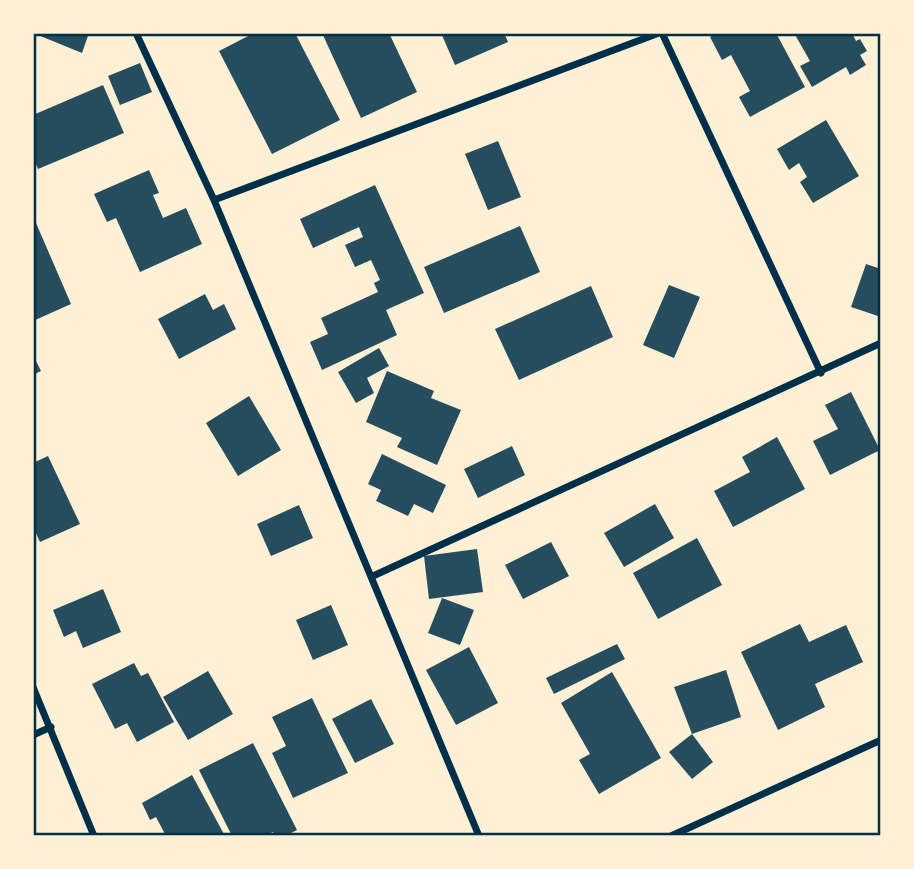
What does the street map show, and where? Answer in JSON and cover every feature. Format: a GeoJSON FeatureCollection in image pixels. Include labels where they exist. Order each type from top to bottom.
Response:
{"type":"FeatureCollection","features":[{"type":"Feature","properties":{"kind":"street"},"geometry":{"type":"LineString","coordinates":[[136,33],[214,200],[373,576],[479,836]]}},
{"type":"Feature","properties":{"kind":"street"},"geometry":{"type":"LineString","coordinates":[[214,200],[661,33],[821,373]]}},
{"type":"Feature","properties":{"kind":"street"},"geometry":{"type":"LineString","coordinates":[[373,576],[821,373],[881,343]]}},
{"type":"Feature","properties":{"kind":"street"},"geometry":{"type":"LineString","coordinates":[[33,687],[94,836]]}},
{"type":"Feature","properties":{"kind":"street"},"geometry":{"type":"LineString","coordinates":[[33,735],[51,727]]}},
{"type":"Feature","properties":{"kind":"street"},"geometry":{"type":"LineString","coordinates":[[671,836],[881,740]]}},
{"type":"Feature","properties":{"kind":"building"},"geometry":{"type":"Polygon","coordinates":[[[33,33],[89,33],[82,53],[33,33]]]}},
{"type":"Feature","properties":{"kind":"building"},"geometry":{"type":"Polygon","coordinates":[[[254,33],[295,33],[340,120],[272,154],[219,51],[254,33]]]}},
{"type":"Feature","properties":{"kind":"building"},"geometry":{"type":"Polygon","coordinates":[[[322,33],[389,33],[417,92],[361,118],[322,33]]]}},
{"type":"Feature","properties":{"kind":"building"},"geometry":{"type":"Polygon","coordinates":[[[441,33],[504,33],[508,42],[455,65],[441,33]]]}},
{"type":"Feature","properties":{"kind":"building"},"geometry":{"type":"Polygon","coordinates":[[[717,33],[776,33],[805,87],[750,117],[739,97],[750,91],[731,55],[722,60],[710,37],[717,33]]]}},
{"type":"Feature","properties":{"kind":"building"},"geometry":{"type":"Polygon","coordinates":[[[794,33],[852,33],[856,41],[860,39],[867,51],[860,55],[866,65],[850,75],[846,67],[812,87],[800,66],[810,61],[794,33]]]}},
{"type":"Feature","properties":{"kind":"building"},"geometry":{"type":"Polygon","coordinates":[[[140,63],[152,92],[120,105],[108,76],[140,63]]]}},
{"type":"Feature","properties":{"kind":"building"},"geometry":{"type":"Polygon","coordinates":[[[103,85],[124,133],[38,169],[33,157],[33,115],[103,85]]]}},
{"type":"Feature","properties":{"kind":"building"},"geometry":{"type":"Polygon","coordinates":[[[826,120],[859,176],[813,203],[800,182],[807,177],[799,163],[789,170],[777,149],[826,120]]]}},
{"type":"Feature","properties":{"kind":"building"},"geometry":{"type":"Polygon","coordinates":[[[498,141],[521,197],[488,210],[465,154],[498,141]]]}},
{"type":"Feature","properties":{"kind":"building"},"geometry":{"type":"Polygon","coordinates":[[[149,170],[159,193],[153,195],[163,218],[186,208],[202,244],[140,272],[116,218],[107,222],[94,194],[149,170]]]}},
{"type":"Feature","properties":{"kind":"building"},"geometry":{"type":"Polygon","coordinates":[[[375,185],[424,293],[386,310],[397,335],[322,370],[310,342],[328,334],[321,318],[378,292],[374,283],[380,280],[371,260],[355,267],[345,245],[363,237],[359,227],[313,248],[300,219],[375,185]]]}},
{"type":"Feature","properties":{"kind":"building"},"geometry":{"type":"Polygon","coordinates":[[[33,216],[71,304],[33,321],[33,216]]]}},
{"type":"Feature","properties":{"kind":"building"},"geometry":{"type":"Polygon","coordinates":[[[520,226],[540,272],[444,313],[424,267],[520,226]]]}},
{"type":"Feature","properties":{"kind":"building"},"geometry":{"type":"Polygon","coordinates":[[[866,264],[881,269],[881,317],[851,307],[866,264]]]}},
{"type":"Feature","properties":{"kind":"building"},"geometry":{"type":"Polygon","coordinates":[[[669,285],[700,297],[674,358],[643,345],[669,285]]]}},
{"type":"Feature","properties":{"kind":"building"},"geometry":{"type":"Polygon","coordinates":[[[591,286],[613,337],[519,380],[495,329],[591,286]]]}},
{"type":"Feature","properties":{"kind":"building"},"geometry":{"type":"Polygon","coordinates":[[[205,294],[213,310],[224,304],[236,329],[179,359],[158,319],[205,294]]]}},
{"type":"Feature","properties":{"kind":"building"},"geometry":{"type":"Polygon","coordinates":[[[379,348],[389,366],[367,378],[374,393],[356,403],[338,372],[379,348]]]}},
{"type":"Feature","properties":{"kind":"building"},"geometry":{"type":"Polygon","coordinates":[[[33,355],[41,371],[33,375],[33,355]]]}},
{"type":"Feature","properties":{"kind":"building"},"geometry":{"type":"Polygon","coordinates":[[[387,371],[434,391],[431,398],[461,410],[437,465],[397,447],[402,438],[366,422],[387,371]]]}},
{"type":"Feature","properties":{"kind":"building"},"geometry":{"type":"Polygon","coordinates":[[[851,392],[880,450],[830,475],[813,441],[838,429],[825,405],[851,392]]]}},
{"type":"Feature","properties":{"kind":"building"},"geometry":{"type":"Polygon","coordinates":[[[249,396],[281,450],[238,476],[206,423],[249,396]]]}},
{"type":"Feature","properties":{"kind":"building"},"geometry":{"type":"Polygon","coordinates":[[[777,437],[805,489],[733,527],[714,491],[750,472],[742,457],[777,437]]]}},
{"type":"Feature","properties":{"kind":"building"},"geometry":{"type":"Polygon","coordinates":[[[512,446],[525,475],[478,498],[464,469],[512,446]]]}},
{"type":"Feature","properties":{"kind":"building"},"geometry":{"type":"Polygon","coordinates":[[[382,454],[446,485],[433,513],[414,504],[408,516],[376,501],[381,490],[368,484],[382,454]]]}},
{"type":"Feature","properties":{"kind":"building"},"geometry":{"type":"Polygon","coordinates":[[[48,456],[80,524],[40,542],[33,527],[33,463],[48,456]]]}},
{"type":"Feature","properties":{"kind":"building"},"geometry":{"type":"Polygon","coordinates":[[[655,504],[674,538],[624,567],[604,533],[655,504]]]}},
{"type":"Feature","properties":{"kind":"building"},"geometry":{"type":"Polygon","coordinates":[[[299,505],[313,538],[271,556],[257,524],[299,505]]]}},
{"type":"Feature","properties":{"kind":"building"},"geometry":{"type":"Polygon","coordinates":[[[697,538],[722,585],[658,619],[633,573],[697,538]]]}},
{"type":"Feature","properties":{"kind":"building"},"geometry":{"type":"Polygon","coordinates":[[[551,542],[569,576],[523,599],[505,565],[551,542]]]}},
{"type":"Feature","properties":{"kind":"building"},"geometry":{"type":"Polygon","coordinates":[[[477,549],[483,592],[429,599],[424,556],[477,549]]]}},
{"type":"Feature","properties":{"kind":"building"},"geometry":{"type":"Polygon","coordinates":[[[103,589],[121,632],[83,648],[76,631],[64,637],[53,610],[103,589]]]}},
{"type":"Feature","properties":{"kind":"building"},"geometry":{"type":"Polygon","coordinates":[[[442,598],[474,610],[460,645],[428,633],[442,598]]]}},
{"type":"Feature","properties":{"kind":"building"},"geometry":{"type":"Polygon","coordinates":[[[331,605],[348,645],[313,660],[296,620],[331,605]]]}},
{"type":"Feature","properties":{"kind":"building"},"geometry":{"type":"Polygon","coordinates":[[[800,624],[809,642],[846,625],[863,662],[815,684],[825,707],[778,730],[741,652],[800,624]]]}},
{"type":"Feature","properties":{"kind":"building"},"geometry":{"type":"Polygon","coordinates":[[[617,644],[625,659],[554,694],[546,678],[617,644]]]}},
{"type":"Feature","properties":{"kind":"building"},"geometry":{"type":"Polygon","coordinates":[[[469,647],[498,703],[456,725],[426,670],[469,647]]]}},
{"type":"Feature","properties":{"kind":"building"},"geometry":{"type":"Polygon","coordinates":[[[134,663],[141,676],[148,673],[174,722],[137,742],[127,723],[115,729],[92,684],[134,663]]]}},
{"type":"Feature","properties":{"kind":"building"},"geometry":{"type":"Polygon","coordinates":[[[726,670],[741,717],[692,734],[674,687],[726,670]]]}},
{"type":"Feature","properties":{"kind":"building"},"geometry":{"type":"Polygon","coordinates":[[[208,671],[233,714],[188,740],[163,697],[208,671]]]}},
{"type":"Feature","properties":{"kind":"building"},"geometry":{"type":"Polygon","coordinates":[[[612,672],[661,758],[599,794],[579,760],[590,754],[561,703],[612,672]]]}},
{"type":"Feature","properties":{"kind":"building"},"geometry":{"type":"Polygon","coordinates":[[[312,698],[348,773],[293,798],[272,753],[286,746],[272,717],[312,698]]]}},
{"type":"Feature","properties":{"kind":"building"},"geometry":{"type":"Polygon","coordinates":[[[371,699],[394,744],[355,763],[332,719],[371,699]]]}},
{"type":"Feature","properties":{"kind":"building"},"geometry":{"type":"Polygon","coordinates":[[[692,734],[713,762],[692,779],[669,752],[692,734]]]}},
{"type":"Feature","properties":{"kind":"building"},"geometry":{"type":"Polygon","coordinates":[[[253,743],[297,830],[285,836],[275,836],[273,832],[265,836],[232,836],[199,770],[253,743]]]}},
{"type":"Feature","properties":{"kind":"building"},"geometry":{"type":"Polygon","coordinates":[[[192,775],[225,836],[166,836],[156,817],[150,820],[142,803],[192,775]]]}}]}
